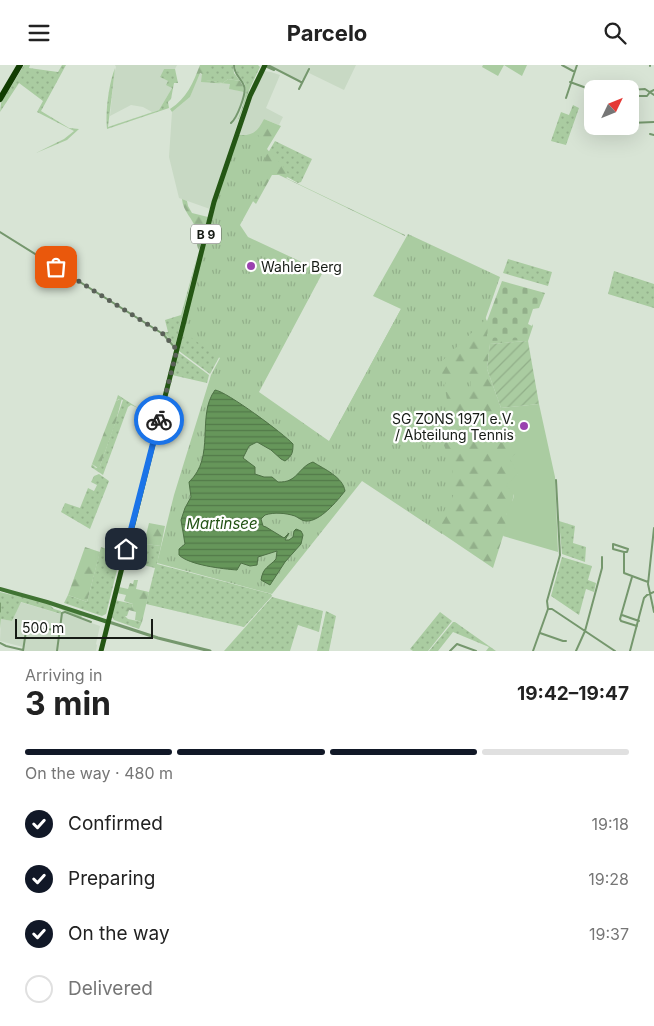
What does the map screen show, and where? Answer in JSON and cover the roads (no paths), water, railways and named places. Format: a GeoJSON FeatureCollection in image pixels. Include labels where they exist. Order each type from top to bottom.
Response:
{"type":"FeatureCollection","features":[{"type":"Feature","properties":{"kind":"highway"},"geometry":{"type":"LineString","coordinates":[[0,93],[16,65]]}},
{"type":"Feature","properties":{"kind":"highway"},"geometry":{"type":"LineString","coordinates":[[0,99],[20,65]]}},
{"type":"Feature","properties":{"kind":"main road","name":"B 9"},"geometry":{"type":"LineString","coordinates":[[101,651],[218,191],[250,96],[265,65]]}},
{"type":"Feature","properties":{"kind":"main road"},"geometry":{"type":"LineString","coordinates":[[0,589],[108,622]]}},
{"type":"Feature","properties":{"kind":"street"},"geometry":{"type":"LineString","coordinates":[[231,123],[236,119],[245,91],[243,83],[234,72],[234,65]]}},
{"type":"Feature","properties":{"kind":"street"},"geometry":{"type":"LineString","coordinates":[[265,65],[301,82]]}},
{"type":"Feature","properties":{"kind":"street"},"geometry":{"type":"LineString","coordinates":[[562,65],[573,72]]}},
{"type":"Feature","properties":{"kind":"street"},"geometry":{"type":"LineString","coordinates":[[566,98],[573,72],[577,65]]}},
{"type":"Feature","properties":{"kind":"street"},"geometry":{"type":"LineString","coordinates":[[299,89],[308,69]]}},
{"type":"Feature","properties":{"kind":"street"},"geometry":{"type":"LineString","coordinates":[[570,82],[584,87]]}},
{"type":"Feature","properties":{"kind":"street"},"geometry":{"type":"LineString","coordinates":[[639,90],[645,89],[654,95]]}},
{"type":"Feature","properties":{"kind":"street"},"geometry":{"type":"LineString","coordinates":[[639,96],[647,96],[654,90]]}},
{"type":"Feature","properties":{"kind":"street"},"geometry":{"type":"LineString","coordinates":[[639,123],[654,123]]}},
{"type":"Feature","properties":{"kind":"street"},"geometry":{"type":"LineString","coordinates":[[650,134],[654,135]]}},
{"type":"Feature","properties":{"kind":"street"},"geometry":{"type":"LineString","coordinates":[[0,232],[163,334],[177,350]]}},
{"type":"Feature","properties":{"kind":"street"},"geometry":{"type":"LineString","coordinates":[[534,651],[548,609],[547,601],[560,555],[556,479]]}},
{"type":"Feature","properties":{"kind":"street"},"geometry":{"type":"LineString","coordinates":[[654,528],[652,560],[648,581],[654,612]]}},
{"type":"Feature","properties":{"kind":"street"},"geometry":{"type":"LineString","coordinates":[[624,552],[613,549],[613,544],[627,548],[627,552],[624,552],[624,573],[648,581]]}},
{"type":"Feature","properties":{"kind":"street"},"geometry":{"type":"LineString","coordinates":[[576,651],[585,631],[602,557]]}},
{"type":"Feature","properties":{"kind":"street"},"geometry":{"type":"LineString","coordinates":[[632,577],[620,620],[637,626]]}},
{"type":"Feature","properties":{"kind":"street"},"geometry":{"type":"LineString","coordinates":[[630,651],[644,599],[654,592]]}},
{"type":"Feature","properties":{"kind":"street"},"geometry":{"type":"LineString","coordinates":[[548,609],[552,609],[615,651]]}},
{"type":"Feature","properties":{"kind":"street"},"geometry":{"type":"LineString","coordinates":[[57,651],[63,612],[91,622]]}},
{"type":"Feature","properties":{"kind":"street"},"geometry":{"type":"LineString","coordinates":[[621,615],[639,621]]}},
{"type":"Feature","properties":{"kind":"street"},"geometry":{"type":"LineString","coordinates":[[108,622],[158,638],[210,651]]}},
{"type":"Feature","properties":{"kind":"street"},"geometry":{"type":"LineString","coordinates":[[0,643],[23,650],[26,631],[29,628],[60,630]]}},
{"type":"Feature","properties":{"kind":"street"},"geometry":{"type":"LineString","coordinates":[[540,633],[566,641]]}},
{"type":"Feature","properties":{"kind":"street"},"geometry":{"type":"LineString","coordinates":[[450,651],[457,643],[476,651]]}},
{"type":"Feature","properties":{"kind":"water","name":"Martinsee"},"geometry":{"type":"Polygon","coordinates":[[[215,390],[231,397],[293,444],[292,454],[285,461],[257,442],[249,446],[243,458],[255,467],[255,474],[272,477],[278,482],[285,482],[313,462],[337,478],[344,486],[345,491],[338,500],[317,518],[305,521],[288,514],[272,513],[265,515],[261,519],[263,526],[284,538],[289,533],[285,540],[293,537],[296,529],[301,531],[303,535],[301,544],[285,562],[270,585],[261,580],[265,570],[276,559],[277,551],[258,557],[257,565],[250,566],[241,563],[237,570],[198,564],[179,555],[179,549],[185,544],[181,520],[191,497],[189,482],[197,472],[202,461],[207,412],[215,390]]]}},
{"type":"Feature","properties":{"kind":"waterway"},"geometry":{"type":"LineString","coordinates":[[0,603],[0,612]]}},
{"type":"Feature","properties":{"kind":"place","name":"Wahler Berg"},"geometry":{"type":"Point","coordinates":[251,266]}},
{"type":"Feature","properties":{"kind":"place","name":"SG ZONS 1971 e.V. / Abteilung Tennis"},"geometry":{"type":"Point","coordinates":[524,426]}}]}
